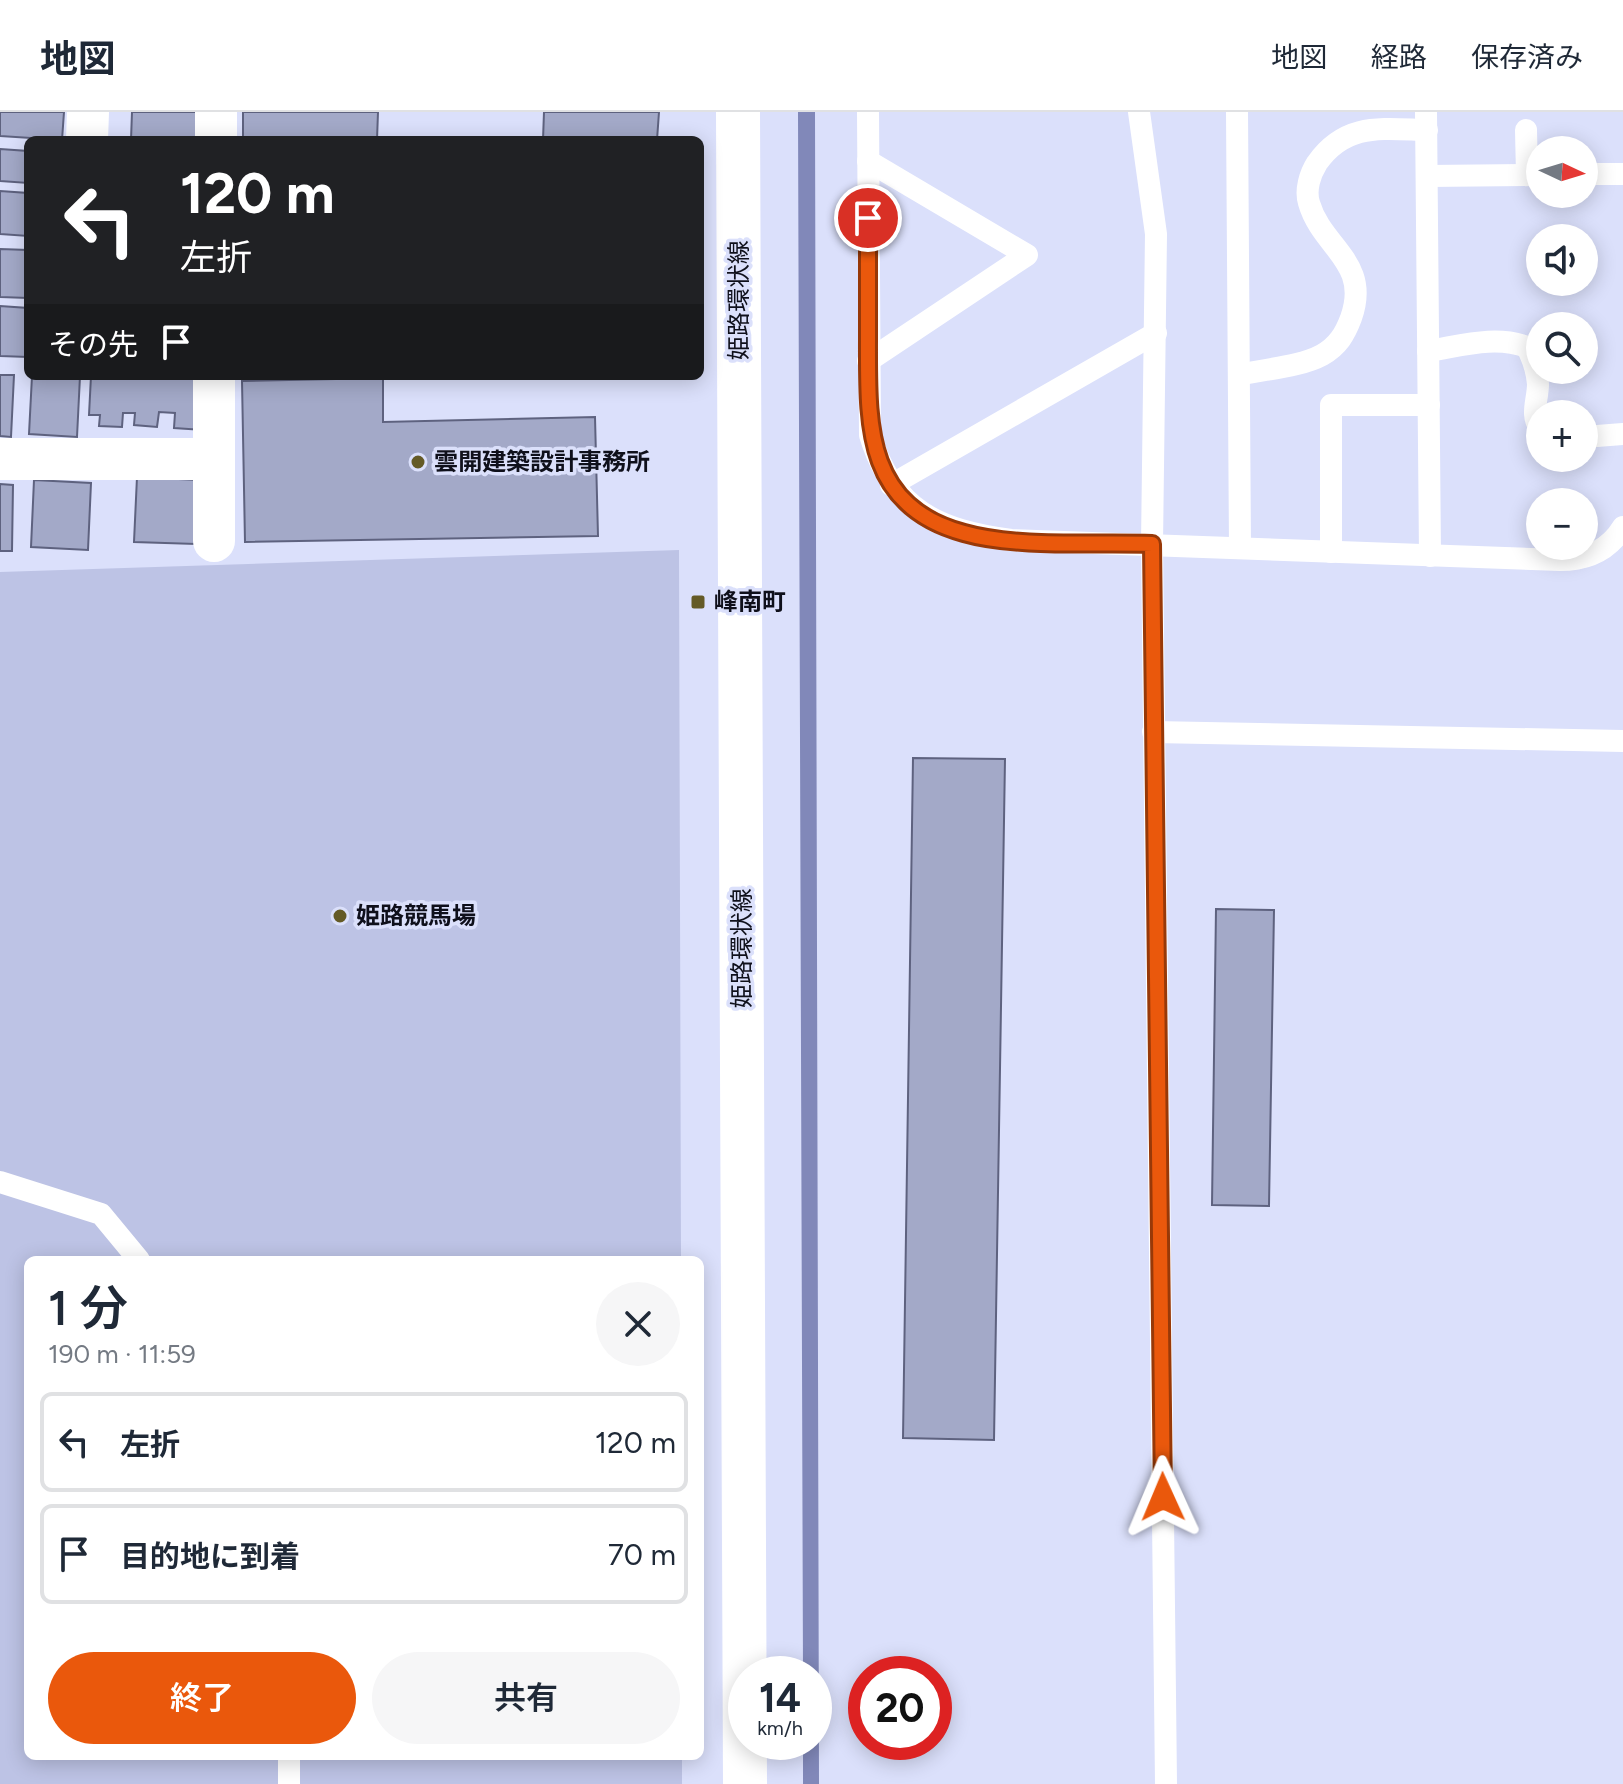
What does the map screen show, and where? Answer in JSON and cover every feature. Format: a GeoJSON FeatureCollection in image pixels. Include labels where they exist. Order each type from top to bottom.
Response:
{"type":"FeatureCollection","features":[{"type":"Feature","properties":{"kind":"main road","name":"姫路環状線"},"geometry":{"type":"LineString","coordinates":[[738,112],[745,1784]]}},
{"type":"Feature","properties":{"kind":"street"},"geometry":{"type":"LineString","coordinates":[[87,136],[88,112]]}},
{"type":"Feature","properties":{"kind":"street"},"geometry":{"type":"LineString","coordinates":[[216,112],[216,136]]}},
{"type":"Feature","properties":{"kind":"street"},"geometry":{"type":"LineString","coordinates":[[214,380],[214,541]]}},
{"type":"Feature","properties":{"kind":"street"},"geometry":{"type":"LineString","coordinates":[[0,459],[214,459]]}},
{"type":"Feature","properties":{"kind":"lane"},"geometry":{"type":"LineString","coordinates":[[868,112],[870,435],[891,485],[921,513],[963,533],[1011,540],[1576,560],[1613,543],[1623,527]]}},
{"type":"Feature","properties":{"kind":"lane"},"geometry":{"type":"LineString","coordinates":[[1139,112],[1156,234],[1153,732],[1166,1784]]}},
{"type":"Feature","properties":{"kind":"lane"},"geometry":{"type":"LineString","coordinates":[[1237,112],[1240,548]]}},
{"type":"Feature","properties":{"kind":"lane"},"geometry":{"type":"LineString","coordinates":[[1239,375],[1321,356],[1344,337],[1356,303],[1355,282],[1346,258],[1309,202],[1310,174],[1325,153],[1344,135],[1427,121],[1430,556]]}},
{"type":"Feature","properties":{"kind":"lane"},"geometry":{"type":"LineString","coordinates":[[1526,130],[1527,136]]}},
{"type":"Feature","properties":{"kind":"lane"},"geometry":{"type":"LineString","coordinates":[[868,161],[1027,255],[868,361]]}},
{"type":"Feature","properties":{"kind":"lane"},"geometry":{"type":"LineString","coordinates":[[1598,174],[1623,174]]}},
{"type":"Feature","properties":{"kind":"lane"},"geometry":{"type":"LineString","coordinates":[[1427,176],[1526,175]]}},
{"type":"Feature","properties":{"kind":"lane"},"geometry":{"type":"LineString","coordinates":[[891,485],[1156,333]]}},
{"type":"Feature","properties":{"kind":"lane"},"geometry":{"type":"LineString","coordinates":[[1428,351],[1487,341],[1512,342],[1527,347],[1534,361],[1538,386],[1536,400]]}},
{"type":"Feature","properties":{"kind":"lane"},"geometry":{"type":"LineString","coordinates":[[1331,552],[1331,405],[1429,405]]}},
{"type":"Feature","properties":{"kind":"lane"},"geometry":{"type":"LineString","coordinates":[[1598,436],[1623,434]]}},
{"type":"Feature","properties":{"kind":"lane"},"geometry":{"type":"LineString","coordinates":[[1153,732],[1623,741]]}},
{"type":"Feature","properties":{"kind":"lane"},"geometry":{"type":"LineString","coordinates":[[0,1182],[101,1214],[136,1256]]}},
{"type":"Feature","properties":{"kind":"lane"},"geometry":{"type":"LineString","coordinates":[[289,1760],[289,1784]]}},
{"type":"Feature","properties":{"kind":"shaded area"},"geometry":{"type":"Polygon","coordinates":[[[798,112],[815,112],[819,1656],[803,1656],[798,112]]]}},
{"type":"Feature","properties":{"kind":"shaded area","name":"姫路競馬場"},"geometry":{"type":"Polygon","coordinates":[[[679,550],[681,1256],[24,1256],[24,1760],[682,1760],[682,1784],[0,1784],[0,572],[679,550]]]}},
{"type":"Feature","properties":{"kind":"shaded area"},"geometry":{"type":"Polygon","coordinates":[[[803,1760],[819,1760],[819,1784],[803,1784],[803,1760]]]}},
{"type":"Feature","properties":{"kind":"building"},"geometry":{"type":"Polygon","coordinates":[[[0,112],[64,112],[62,136],[0,136],[0,112]]]}},
{"type":"Feature","properties":{"kind":"building"},"geometry":{"type":"Polygon","coordinates":[[[132,112],[199,112],[198,136],[131,136],[132,112]]]}},
{"type":"Feature","properties":{"kind":"building"},"geometry":{"type":"Polygon","coordinates":[[[243,112],[378,112],[377,136],[243,136],[243,112]]]}},
{"type":"Feature","properties":{"kind":"building"},"geometry":{"type":"Polygon","coordinates":[[[544,112],[659,112],[657,136],[543,136],[544,112]]]}},
{"type":"Feature","properties":{"kind":"building"},"geometry":{"type":"Polygon","coordinates":[[[0,149],[24,151],[24,183],[0,181],[0,149]]]}},
{"type":"Feature","properties":{"kind":"building"},"geometry":{"type":"Polygon","coordinates":[[[0,191],[24,193],[24,236],[0,234],[0,191]]]}},
{"type":"Feature","properties":{"kind":"building"},"geometry":{"type":"Polygon","coordinates":[[[0,249],[24,250],[24,298],[0,297],[0,249]]]}},
{"type":"Feature","properties":{"kind":"building"},"geometry":{"type":"Polygon","coordinates":[[[0,306],[24,308],[24,357],[0,356],[0,306]]]}},
{"type":"Feature","properties":{"kind":"building"},"geometry":{"type":"Polygon","coordinates":[[[0,375],[14,375],[11,437],[0,436],[0,375]]]}},
{"type":"Feature","properties":{"kind":"building"},"geometry":{"type":"Polygon","coordinates":[[[32,380],[80,380],[77,437],[29,434],[32,380]]]}},
{"type":"Feature","properties":{"kind":"building"},"geometry":{"type":"Polygon","coordinates":[[[91,380],[206,380],[203,430],[174,428],[175,413],[159,412],[157,427],[134,425],[135,413],[123,413],[122,427],[99,426],[100,415],[89,415],[91,380]]]}},
{"type":"Feature","properties":{"kind":"building"},"geometry":{"type":"Polygon","coordinates":[[[383,380],[383,422],[595,417],[598,536],[245,542],[242,381],[383,380]]]}},
{"type":"Feature","properties":{"kind":"building"},"geometry":{"type":"Polygon","coordinates":[[[137,477],[199,480],[196,544],[134,542],[137,477]]]}},
{"type":"Feature","properties":{"kind":"building"},"geometry":{"type":"Polygon","coordinates":[[[34,480],[91,483],[88,550],[31,547],[34,480]]]}},
{"type":"Feature","properties":{"kind":"building"},"geometry":{"type":"Polygon","coordinates":[[[0,484],[13,485],[12,551],[0,551],[0,484]]]}},
{"type":"Feature","properties":{"kind":"building"},"geometry":{"type":"Polygon","coordinates":[[[913,758],[1005,759],[994,1440],[903,1438],[913,758]]]}},
{"type":"Feature","properties":{"kind":"building"},"geometry":{"type":"Polygon","coordinates":[[[1216,909],[1274,910],[1269,1206],[1212,1205],[1216,909]]]}},
{"type":"Feature","properties":{"kind":"place","name":"雲開建築設計事務所"},"geometry":{"type":"Point","coordinates":[418,462]}},
{"type":"Feature","properties":{"kind":"place","name":"峰南町"},"geometry":{"type":"Point","coordinates":[698,602]}},
{"type":"Feature","properties":{"kind":"place","name":"姫路競馬場"},"geometry":{"type":"Point","coordinates":[340,916]}},
{"type":"Feature","properties":{"kind":"route"},"geometry":{"type":"LineString","coordinates":[[868,218],[870,435],[891,485],[921,513],[963,533],[1011,540],[1152,544],[1163,1497]]}}]}
